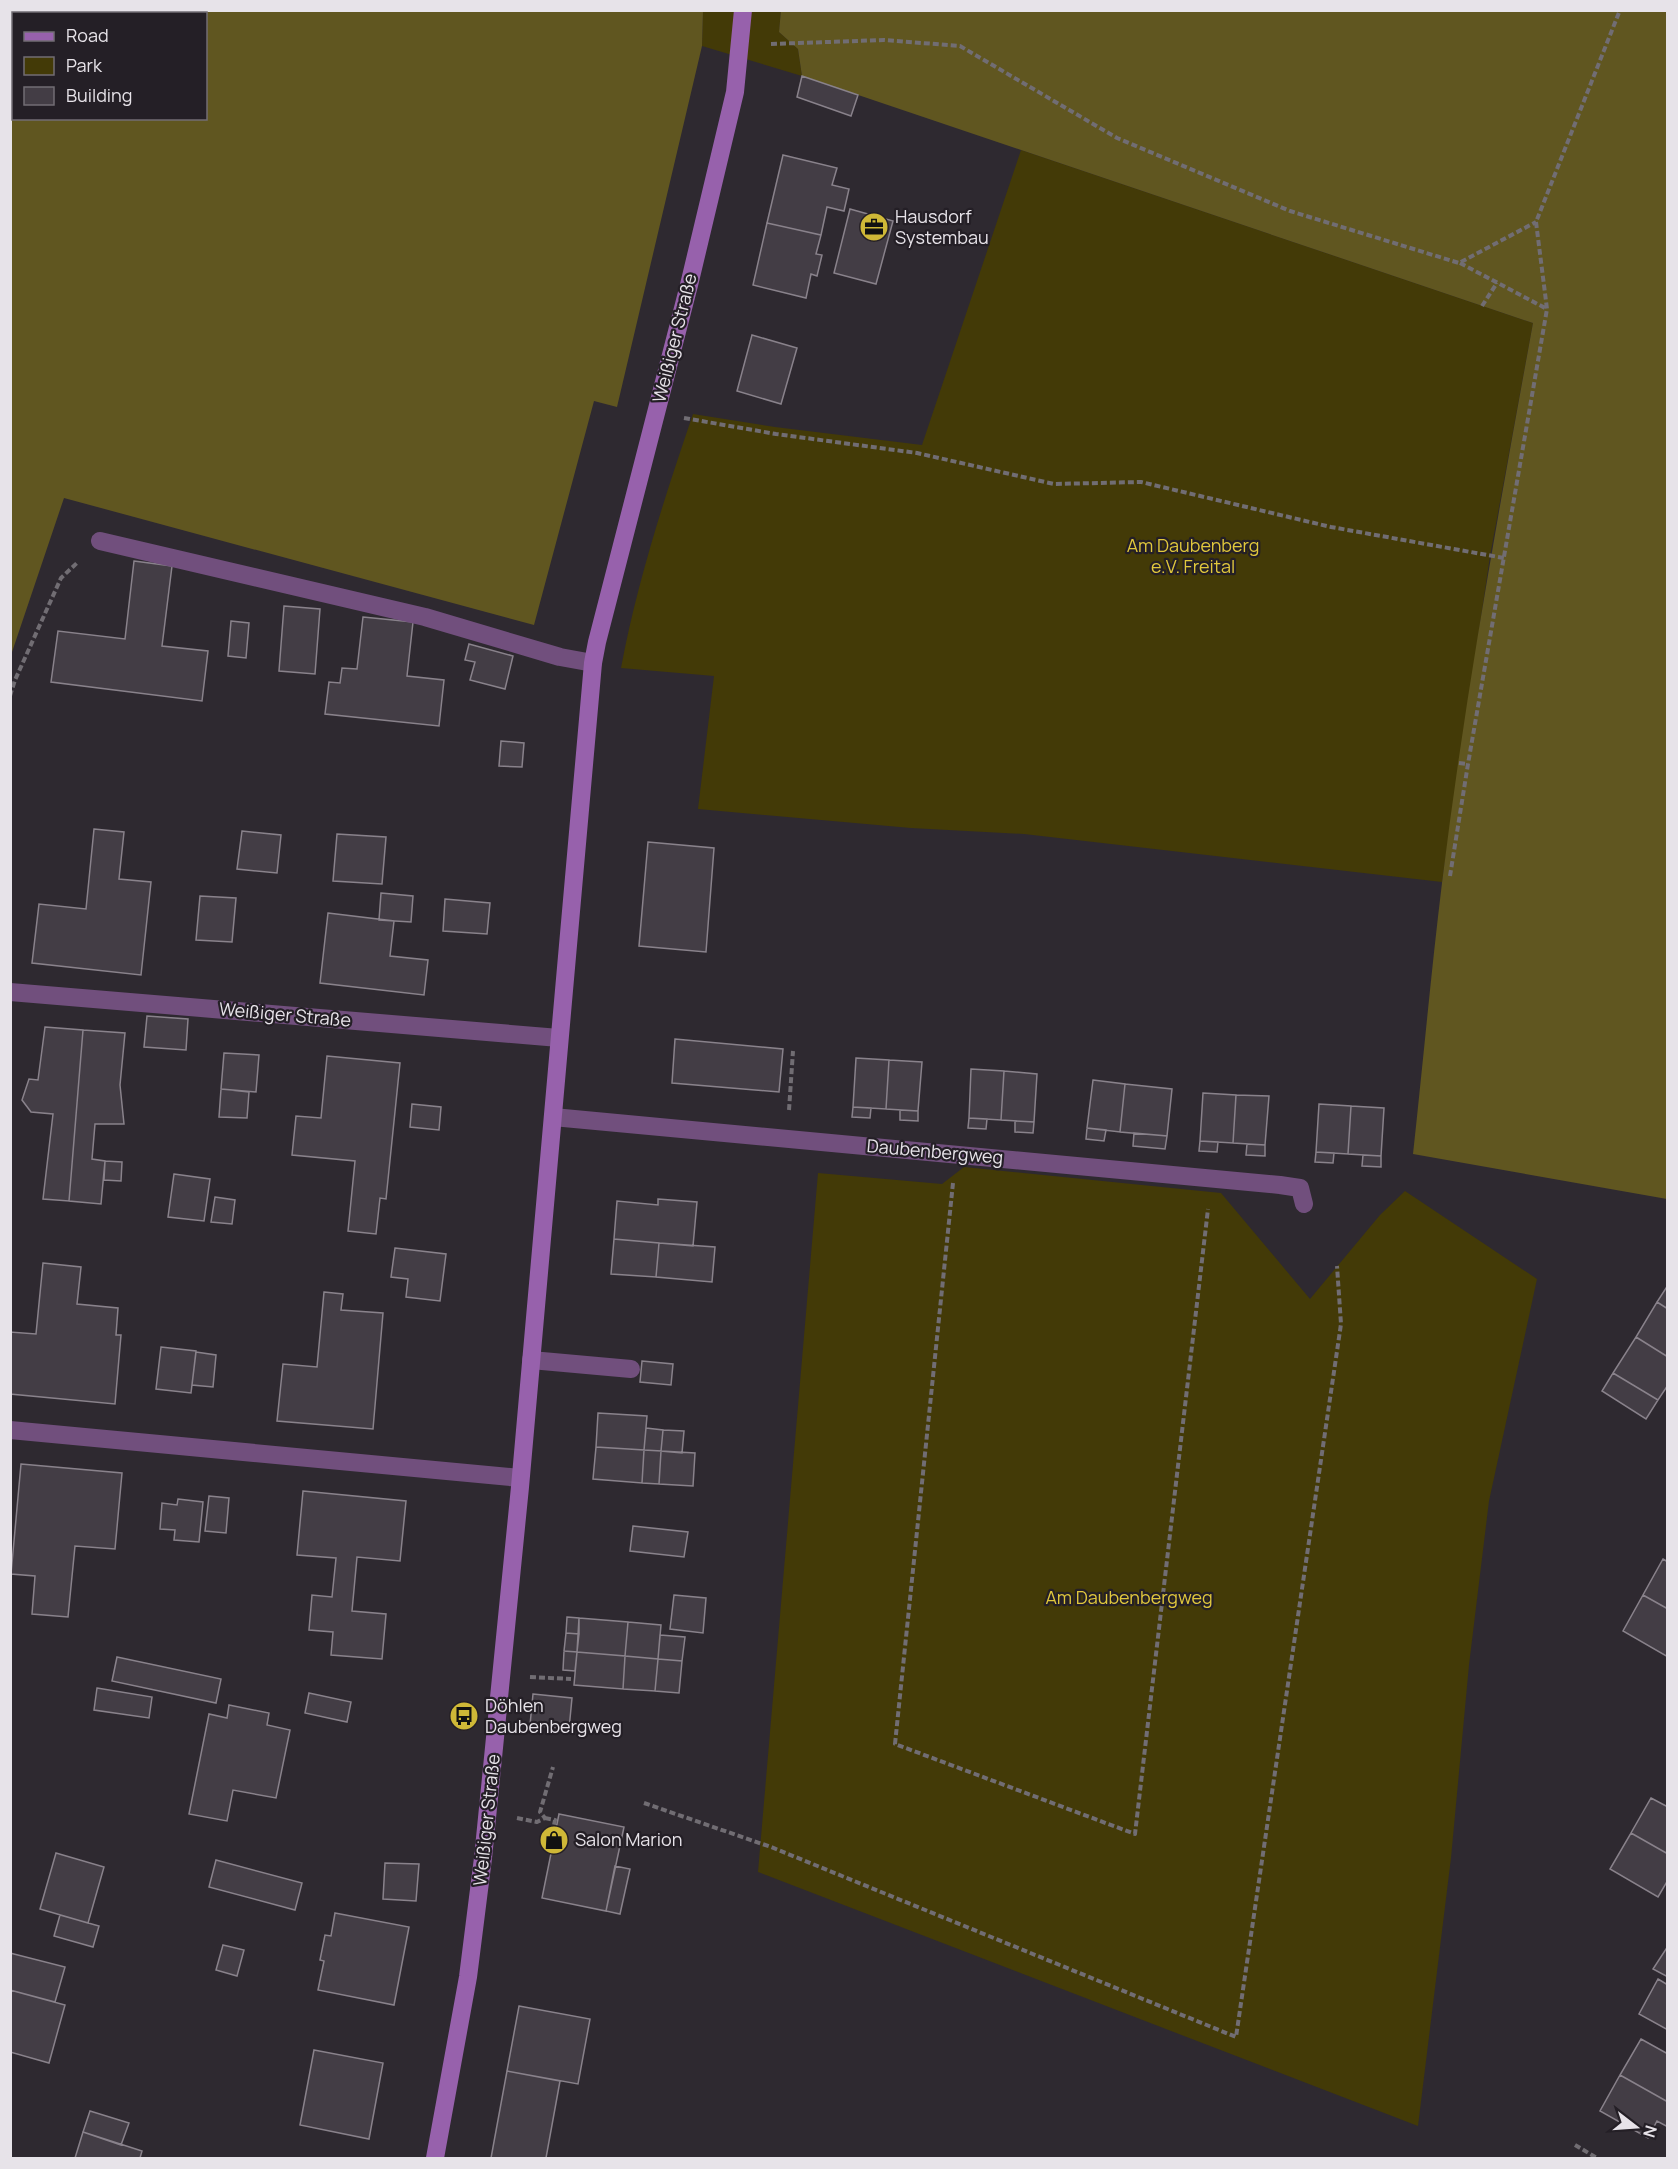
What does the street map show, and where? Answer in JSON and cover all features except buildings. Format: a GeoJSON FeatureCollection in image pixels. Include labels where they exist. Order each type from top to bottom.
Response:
{"type":"FeatureCollection","features":[{"type":"Feature","properties":{"kind":"street","name":"Weißiger Straße"},"geometry":{"type":"LineString","coordinates":[[435,2158],[454,2059],[475,1926],[520,1478],[593,663],[689,285],[735,92],[743,10]]}},
{"type":"Feature","properties":{"kind":"street"},"geometry":{"type":"LineString","coordinates":[[100,542],[425,617],[560,657],[593,663]]}},
{"type":"Feature","properties":{"kind":"street","name":"Weißiger Straße"},"geometry":{"type":"LineString","coordinates":[[10,992],[559,1038]]}},
{"type":"Feature","properties":{"kind":"street","name":"Daubenbergweg"},"geometry":{"type":"LineString","coordinates":[[553,1117],[1300,1188],[1304,1204]]}},
{"type":"Feature","properties":{"kind":"street"},"geometry":{"type":"LineString","coordinates":[[531,1360],[631,1369]]}},
{"type":"Feature","properties":{"kind":"street"},"geometry":{"type":"LineString","coordinates":[[10,1430],[520,1478]]}},
{"type":"Feature","properties":{"kind":"path"},"geometry":{"type":"LineString","coordinates":[[1450,876],[1547,309],[1536,222],[1620,10]]}},
{"type":"Feature","properties":{"kind":"path"},"geometry":{"type":"LineString","coordinates":[[764,44],[884,40],[960,46],[1117,138],[1290,211],[1459,263],[1547,309]]}},
{"type":"Feature","properties":{"kind":"path"},"geometry":{"type":"LineString","coordinates":[[1459,263],[1536,222]]}},
{"type":"Feature","properties":{"kind":"path"},"geometry":{"type":"LineString","coordinates":[[1482,306],[1497,283]]}},
{"type":"Feature","properties":{"kind":"path"},"geometry":{"type":"LineString","coordinates":[[692,420],[917,453],[1054,484],[1141,482],[1331,527],[1503,558]]}},
{"type":"Feature","properties":{"kind":"path"},"geometry":{"type":"LineString","coordinates":[[10,696],[61,579],[100,542]]}},
{"type":"Feature","properties":{"kind":"path"},"geometry":{"type":"LineString","coordinates":[[1459,763],[1468,764]]}},
{"type":"Feature","properties":{"kind":"path"},"geometry":{"type":"LineString","coordinates":[[788,1122],[793,1051]]}},
{"type":"Feature","properties":{"kind":"path"},"geometry":{"type":"LineString","coordinates":[[954,1174],[895,1744],[1135,1834],[1209,1204]]}},
{"type":"Feature","properties":{"kind":"path"},"geometry":{"type":"LineString","coordinates":[[644,1803],[771,1847],[1236,2037],[1341,1324],[1337,1266]]}},
{"type":"Feature","properties":{"kind":"path"},"geometry":{"type":"LineString","coordinates":[[527,1677],[571,1679]]}},
{"type":"Feature","properties":{"kind":"path"},"geometry":{"type":"LineString","coordinates":[[545,1818],[540,1812],[553,1767]]}},
{"type":"Feature","properties":{"kind":"path"},"geometry":{"type":"LineString","coordinates":[[510,1816],[537,1822],[545,1818],[555,1820],[551,1841]]}},
{"type":"Feature","properties":{"kind":"path"},"geometry":{"type":"LineString","coordinates":[[1575,2145],[1597,2158]]}},
{"type":"Feature","properties":{"kind":"green space"},"geometry":{"type":"Polygon","coordinates":[[[703,11],[781,11],[779,32],[798,49],[802,76],[702,46],[703,11]]]}},
{"type":"Feature","properties":{"kind":"green space","name":"Am Daubenberg e.V. Freital"},"geometry":{"type":"Polygon","coordinates":[[[1021,150],[1533,323],[1490,556],[1442,882],[1024,834],[911,828],[698,809],[714,676],[621,668],[643,571],[693,414],[775,427],[922,445],[1021,150]]]}},
{"type":"Feature","properties":{"kind":"green space","name":"Am Daubenbergweg"},"geometry":{"type":"Polygon","coordinates":[[[964,1167],[1221,1193],[1310,1299],[1380,1215],[1405,1191],[1537,1279],[1489,1501],[1469,1665],[1451,1858],[1418,2126],[758,1872],[818,1173],[942,1184],[964,1167]]]}},
{"type":"Feature","properties":{"kind":"shaded area"},"geometry":{"type":"Polygon","coordinates":[[[11,10],[703,11],[702,46],[617,407],[594,401],[534,625],[64,498],[11,655],[11,10]]]}},
{"type":"Feature","properties":{"kind":"shaded area"},"geometry":{"type":"Polygon","coordinates":[[[781,10],[1667,11],[1667,1199],[1413,1154],[1438,917],[1461,742],[1495,532],[1533,323],[802,76],[798,49],[779,32],[781,10]]]}},
{"type":"Feature","properties":{"kind":"place","name":"Hausdorf Systembau"},"geometry":{"type":"Point","coordinates":[874,227]}},
{"type":"Feature","properties":{"kind":"place","name":"Döhlen Daubenbergweg"},"geometry":{"type":"Point","coordinates":[464,1716]}},
{"type":"Feature","properties":{"kind":"place","name":"Salon Marion"},"geometry":{"type":"Point","coordinates":[554,1840]}}]}
